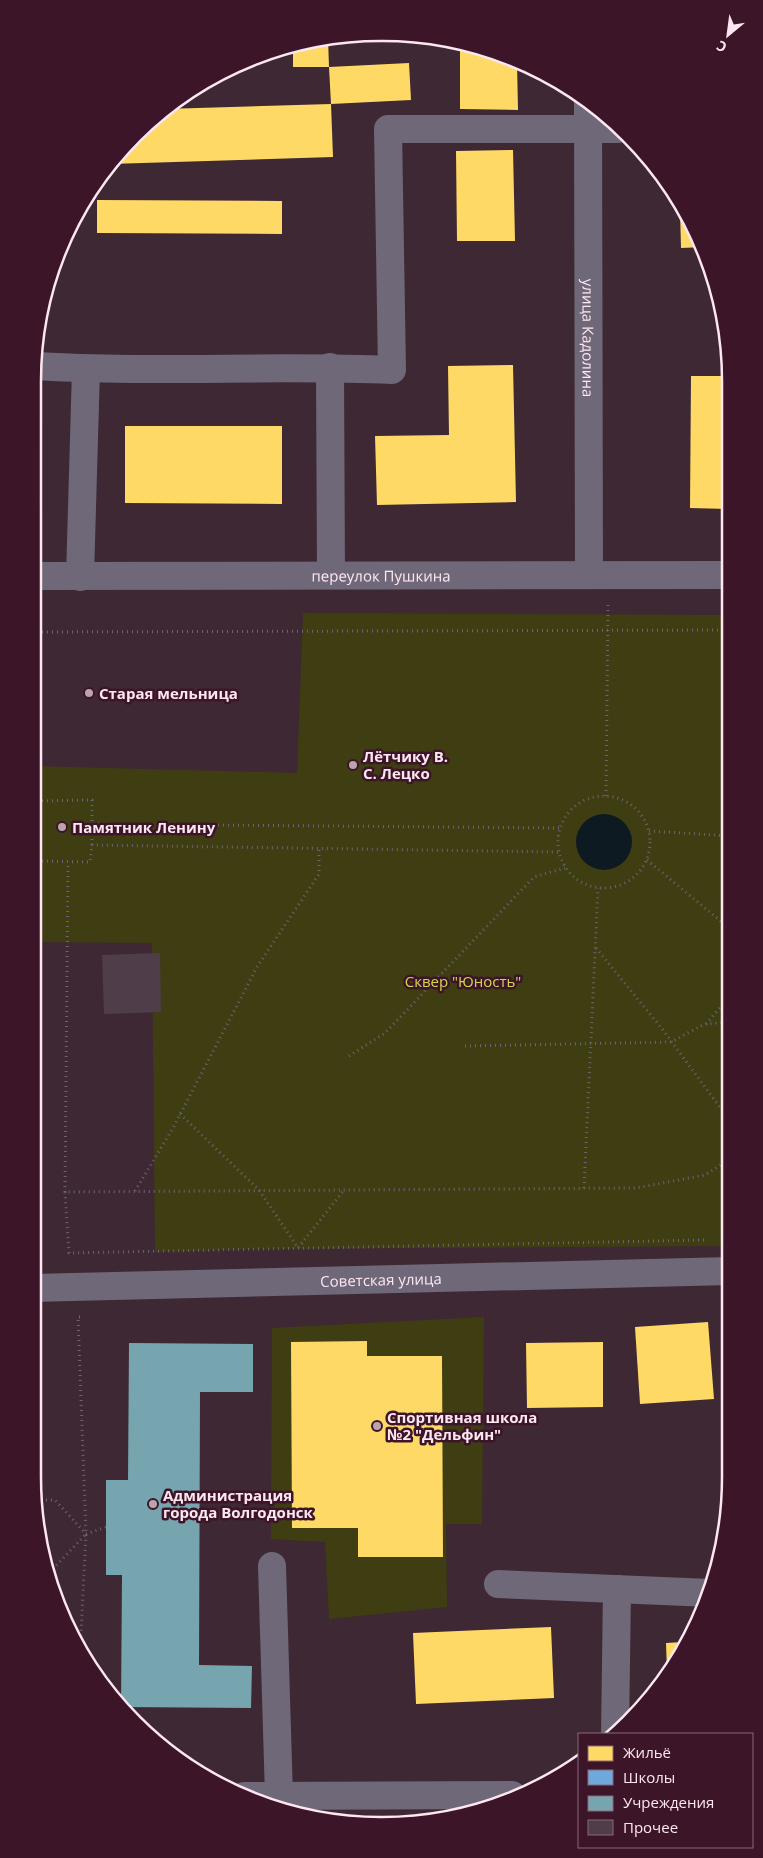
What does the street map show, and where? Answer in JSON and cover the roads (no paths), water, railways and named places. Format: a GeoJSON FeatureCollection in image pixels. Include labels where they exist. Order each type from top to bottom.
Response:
{"type":"FeatureCollection","features":[{"type":"Feature","properties":{"kind":"street"},"geometry":{"type":"LineString","coordinates":[[42,366],[86,369],[330,367],[392,370],[388,129],[588,115]]}},
{"type":"Feature","properties":{"kind":"street","name":"улица Кадолина"},"geometry":{"type":"LineString","coordinates":[[588,115],[590,575]]}},
{"type":"Feature","properties":{"kind":"street"},"geometry":{"type":"LineString","coordinates":[[330,367],[331,575]]}},
{"type":"Feature","properties":{"kind":"street"},"geometry":{"type":"LineString","coordinates":[[80,577],[86,369]]}},
{"type":"Feature","properties":{"kind":"street","name":"переулок Пушкина"},"geometry":{"type":"LineString","coordinates":[[41,576],[722,575]]}},
{"type":"Feature","properties":{"kind":"street","name":"Советская улица"},"geometry":{"type":"LineString","coordinates":[[43,1288],[722,1270]]}},
{"type":"Feature","properties":{"kind":"street"},"geometry":{"type":"LineString","coordinates":[[272,1566],[279,1796]]}},
{"type":"Feature","properties":{"kind":"street"},"geometry":{"type":"LineString","coordinates":[[498,1584],[701,1593]]}},
{"type":"Feature","properties":{"kind":"street"},"geometry":{"type":"LineString","coordinates":[[615,1723],[616,1589]]}},
{"type":"Feature","properties":{"kind":"street"},"geometry":{"type":"LineString","coordinates":[[264,1796],[501,1795]]}},
{"type":"Feature","properties":{"kind":"place","name":"Старая мельница"},"geometry":{"type":"Point","coordinates":[89,693]}},
{"type":"Feature","properties":{"kind":"place","name":"Лётчику В. С. Лецко"},"geometry":{"type":"Point","coordinates":[353,765]}},
{"type":"Feature","properties":{"kind":"place","name":"Памятник Ленину"},"geometry":{"type":"Point","coordinates":[62,827]}},
{"type":"Feature","properties":{"kind":"place","name":"Спортивная школа №2 \"Дельфин\""},"geometry":{"type":"Point","coordinates":[377,1426]}},
{"type":"Feature","properties":{"kind":"place","name":"Администрация города Волгодонск"},"geometry":{"type":"Point","coordinates":[153,1504]}},
{"type":"Feature","properties":{"kind":"park label","name":"Сквер \"Юность\""},"geometry":{"type":"Point","coordinates":[463,981]}}]}
